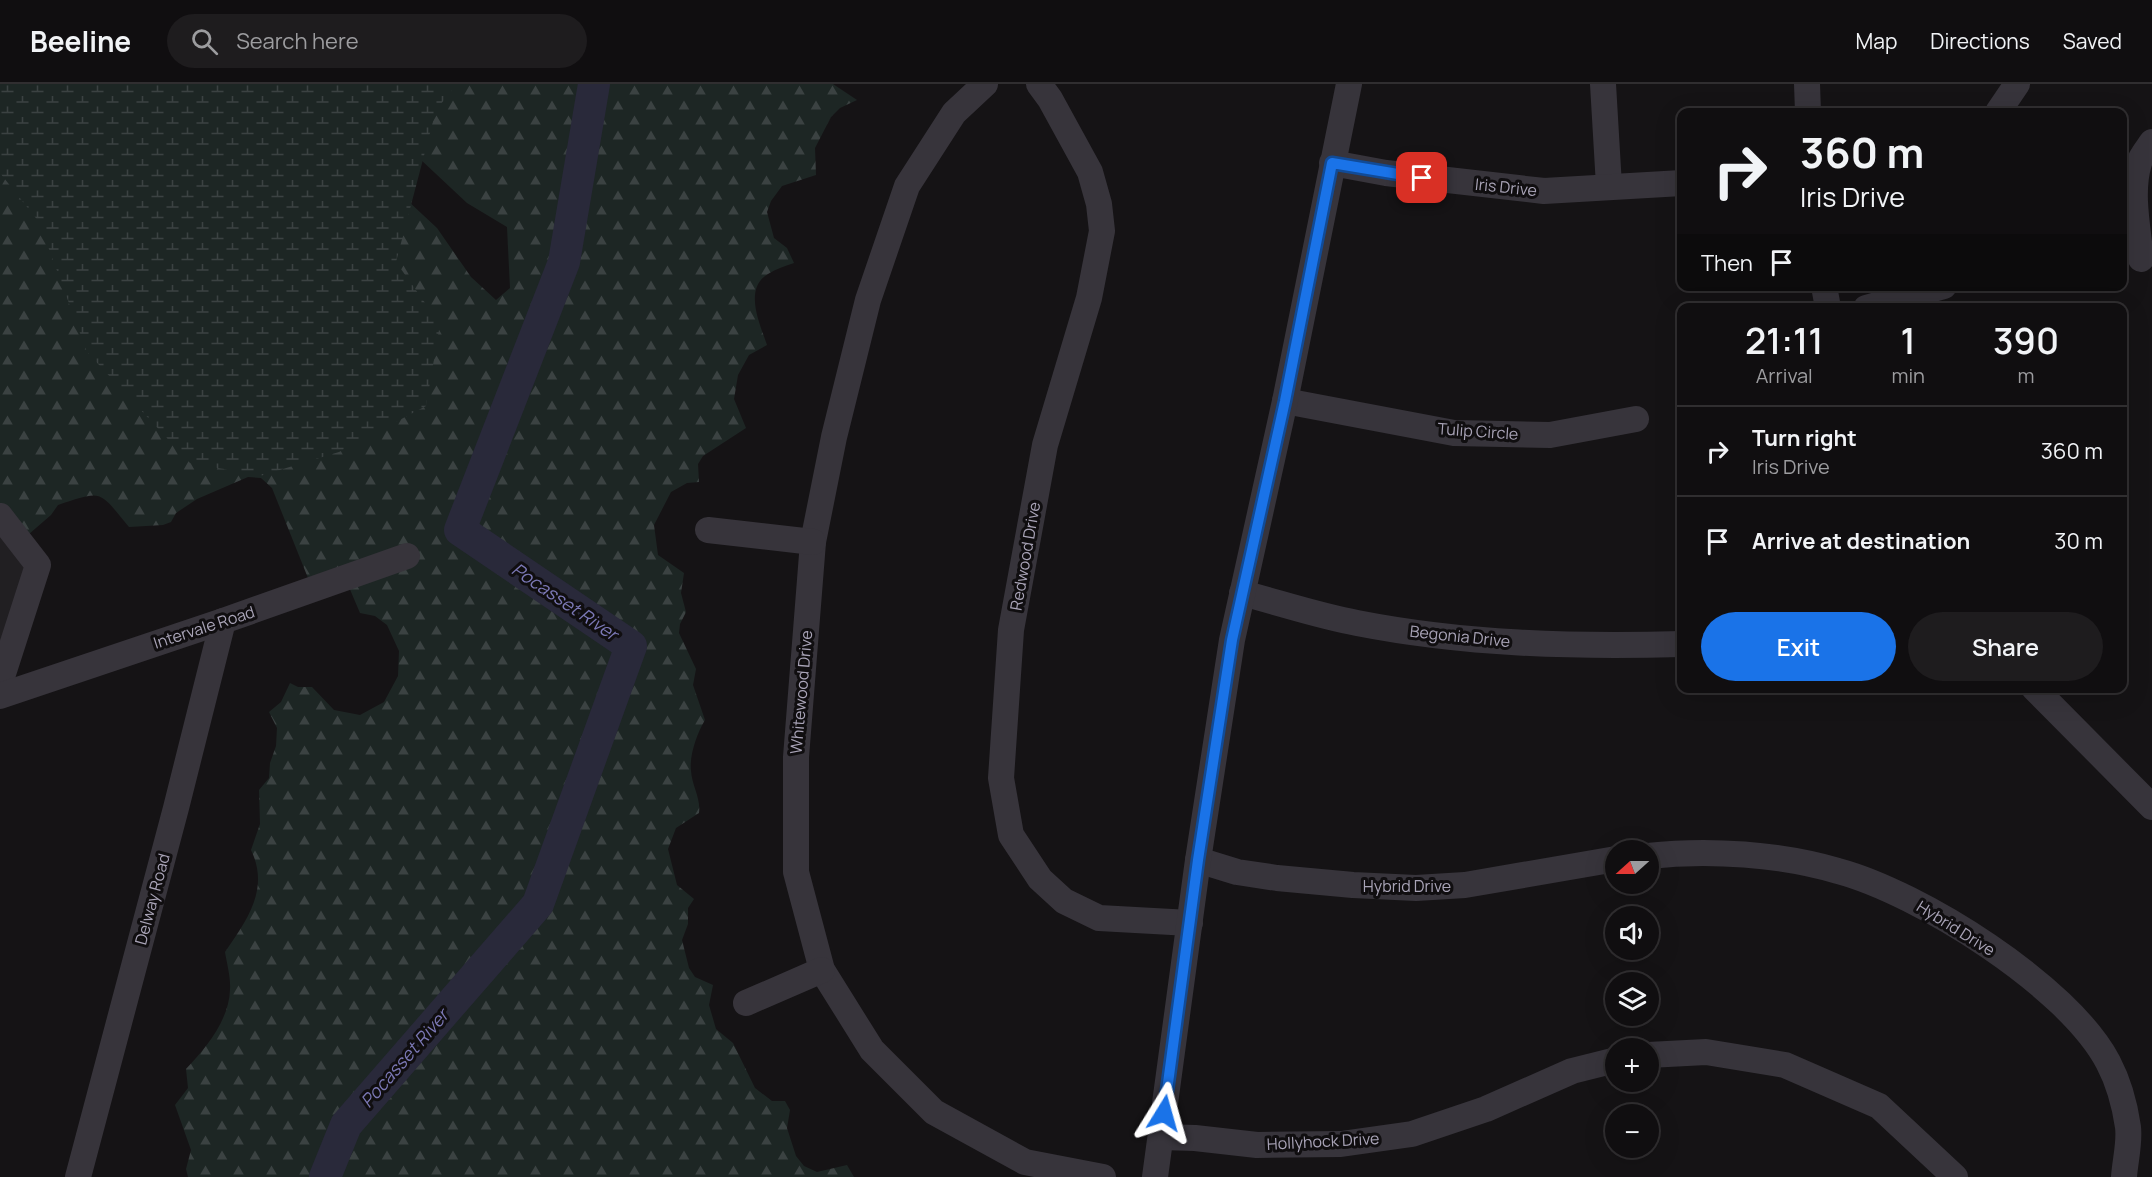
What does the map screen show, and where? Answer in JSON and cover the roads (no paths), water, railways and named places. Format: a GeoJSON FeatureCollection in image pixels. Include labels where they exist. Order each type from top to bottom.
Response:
{"type":"FeatureCollection","features":[{"type":"Feature","properties":{"kind":"street","name":"Whitewood Drive"},"geometry":{"type":"LineString","coordinates":[[985,84],[954,113],[907,186],[866,311],[834,437],[813,542],[796,757],[796,872],[822,970],[872,1050],[934,1112],[1025,1162],[1104,1177]]}},
{"type":"Feature","properties":{"kind":"street","name":"Redwood Drive"},"geometry":{"type":"LineString","coordinates":[[1039,84],[1050,99],[1090,172],[1099,204],[1102,231],[1089,298],[1045,445],[1011,630],[1001,777],[1011,836],[1040,879],[1064,901],[1099,918],[1190,923]]}},
{"type":"Feature","properties":{"kind":"street"},"geometry":{"type":"LineString","coordinates":[[1155,1177],[1198,860],[1232,640],[1285,401],[1349,84]]}},
{"type":"Feature","properties":{"kind":"street"},"geometry":{"type":"LineString","coordinates":[[1604,84],[1609,186]]}},
{"type":"Feature","properties":{"kind":"street"},"geometry":{"type":"LineString","coordinates":[[1808,84],[1808,108]]}},
{"type":"Feature","properties":{"kind":"street"},"geometry":{"type":"LineString","coordinates":[[2001,108],[2017,84]]}},
{"type":"Feature","properties":{"kind":"street"},"geometry":{"type":"LineString","coordinates":[[2138,259],[2136,182],[2139,161],[2152,142]]}},
{"type":"Feature","properties":{"kind":"street","name":"Iris Drive"},"geometry":{"type":"LineString","coordinates":[[1332,163],[1407,176],[1544,191],[1677,183]]}},
{"type":"Feature","properties":{"kind":"street"},"geometry":{"type":"LineString","coordinates":[[1884,303],[1926,291]]}},
{"type":"Feature","properties":{"kind":"street","name":"Tulip Circle"},"geometry":{"type":"LineString","coordinates":[[1285,401],[1454,433],[1550,435],[1636,418]]}},
{"type":"Feature","properties":{"kind":"street"},"geometry":{"type":"LineString","coordinates":[[0,516],[38,565],[0,683]]}},
{"type":"Feature","properties":{"kind":"street"},"geometry":{"type":"LineString","coordinates":[[708,530],[813,542]]}},
{"type":"Feature","properties":{"kind":"street","name":"Intervale Road"},"geometry":{"type":"LineString","coordinates":[[0,696],[407,556]]}},
{"type":"Feature","properties":{"kind":"street","name":"Begonia Drive"},"geometry":{"type":"LineString","coordinates":[[1242,593],[1357,623],[1486,642],[1617,646],[1677,644]]}},
{"type":"Feature","properties":{"kind":"street","name":"Delway Road"},"geometry":{"type":"LineString","coordinates":[[78,1177],[223,621]]}},
{"type":"Feature","properties":{"kind":"street"},"geometry":{"type":"LineString","coordinates":[[2039,693],[2151,804]]}},
{"type":"Feature","properties":{"kind":"street","name":"Hybrid Drive"},"geometry":{"type":"LineString","coordinates":[[1659,855],[1677,853],[1760,857],[1798,861],[1840,871],[1929,909],[1996,952],[2055,997],[2108,1061],[2119,1089],[2128,1129],[2124,1177]]}},
{"type":"Feature","properties":{"kind":"street","name":"Hybrid Drive"},"geometry":{"type":"LineString","coordinates":[[1198,860],[1237,872],[1277,878],[1416,888],[1465,885],[1605,861]]}},
{"type":"Feature","properties":{"kind":"street"},"geometry":{"type":"LineString","coordinates":[[746,1003],[822,970]]}},
{"type":"Feature","properties":{"kind":"street"},"geometry":{"type":"LineString","coordinates":[[1659,1054],[1706,1052],[1785,1065],[1879,1106],[1955,1177]]}},
{"type":"Feature","properties":{"kind":"street","name":"Hollyhock Drive"},"geometry":{"type":"LineString","coordinates":[[1161,1137],[1195,1138],[1257,1145],[1341,1144],[1412,1134],[1486,1109],[1572,1071],[1605,1063]]}},
{"type":"Feature","properties":{"kind":"waterway","name":"Pocasset River"},"geometry":{"type":"LineString","coordinates":[[325,1177],[346,1125],[538,904],[631,646],[460,530],[564,262],[594,84]]}}]}
